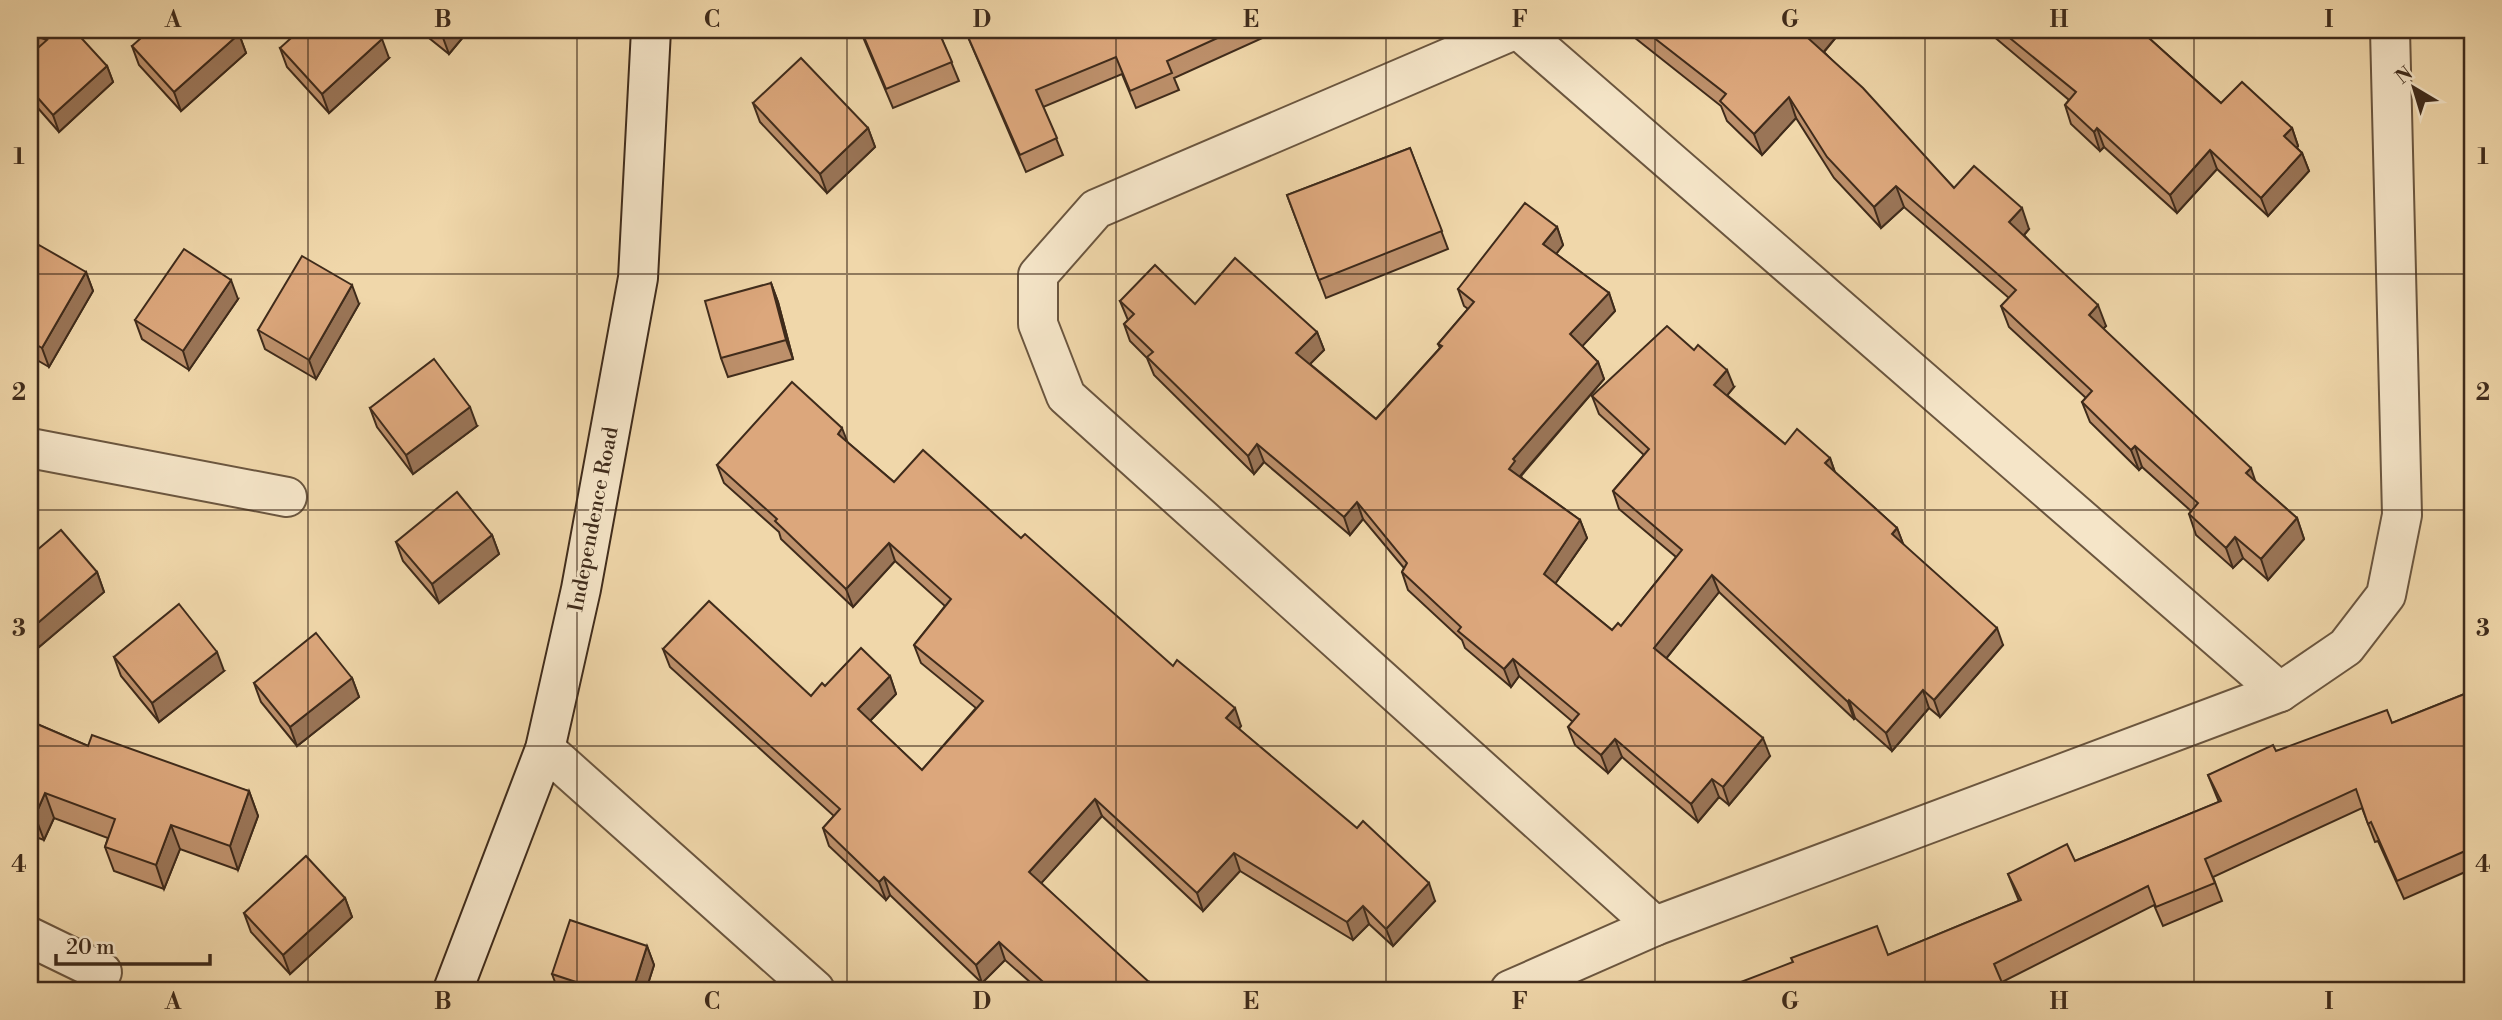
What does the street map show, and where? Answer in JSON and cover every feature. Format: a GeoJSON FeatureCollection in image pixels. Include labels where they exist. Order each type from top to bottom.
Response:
{"type":"FeatureCollection","features":[{"type":"Feature","properties":{"kind":"street","name":"Independence Road"},"geometry":{"type":"LineString","coordinates":[[453,990],[545,749],[581,589],[638,278],[651,30]]}},
{"type":"Feature","properties":{"kind":"street"},"geometry":{"type":"LineString","coordinates":[[1655,926],[1066,396],[1038,324],[1038,275],[1096,209],[1516,30],[2280,692]]}},
{"type":"Feature","properties":{"kind":"street"},"geometry":{"type":"LineString","coordinates":[[1510,990],[1655,926],[2280,692],[2346,648],[2386,595],[2402,515],[2390,30]]}},
{"type":"Feature","properties":{"kind":"street"},"geometry":{"type":"LineString","coordinates":[[30,448],[287,497]]}},
{"type":"Feature","properties":{"kind":"street"},"geometry":{"type":"LineString","coordinates":[[545,749],[815,990]]}},
{"type":"Feature","properties":{"kind":"street"},"geometry":{"type":"LineString","coordinates":[[30,937],[102,972]]}},
{"type":"Feature","properties":{"kind":"building"},"geometry":{"type":"Polygon","coordinates":[[[30,30],[74,30],[107,66],[53,115],[30,89],[30,55],[47,40],[30,34],[30,30]]]}},
{"type":"Feature","properties":{"kind":"building"},"geometry":{"type":"Polygon","coordinates":[[[150,30],[235,30],[239,34],[174,92],[132,46],[150,30]]]}},
{"type":"Feature","properties":{"kind":"building"},"geometry":{"type":"Polygon","coordinates":[[[300,30],[373,30],[382,39],[322,94],[280,48],[300,30]]]}},
{"type":"Feature","properties":{"kind":"building"},"geometry":{"type":"Polygon","coordinates":[[[861,30],[938,30],[952,62],[886,89],[861,30]]]}},
{"type":"Feature","properties":{"kind":"building"},"geometry":{"type":"Polygon","coordinates":[[[965,30],[1235,30],[1167,61],[1172,73],[1130,91],[1116,57],[1036,90],[1057,138],[1020,155],[965,30]]]}},
{"type":"Feature","properties":{"kind":"building"},"geometry":{"type":"Polygon","coordinates":[[[1644,30],[1817,30],[1809,39],[1863,88],[1954,188],[1974,166],[2022,208],[2009,222],[2098,305],[2089,315],[2251,468],[2246,473],[2297,518],[2261,559],[2235,537],[2226,548],[2189,514],[2198,503],[2135,446],[2131,450],[2082,402],[2092,391],[2001,306],[2016,290],[1896,186],[1874,207],[1827,157],[1789,97],[1754,134],[1720,101],[1726,94],[1644,30]]]}},
{"type":"Feature","properties":{"kind":"building"},"geometry":{"type":"Polygon","coordinates":[[[2000,30],[2140,30],[2221,103],[2242,82],[2292,128],[2284,136],[2302,153],[2261,198],[2210,150],[2170,195],[2097,128],[2094,132],[2065,105],[2076,92],[2000,30]]]}},
{"type":"Feature","properties":{"kind":"building"},"geometry":{"type":"Polygon","coordinates":[[[801,58],[868,128],[820,174],[753,103],[801,58]]]}},
{"type":"Feature","properties":{"kind":"building"},"geometry":{"type":"Polygon","coordinates":[[[1410,148],[1442,231],[1319,280],[1287,195],[1410,148]]]}},
{"type":"Feature","properties":{"kind":"building"},"geometry":{"type":"Polygon","coordinates":[[[1525,203],[1557,227],[1543,244],[1609,293],[1570,334],[1598,362],[1513,459],[1515,461],[1509,469],[1580,520],[1544,574],[1612,630],[1618,623],[1621,626],[1682,550],[1613,491],[1649,449],[1592,396],[1667,326],[1694,350],[1698,345],[1727,370],[1714,385],[1785,444],[1797,429],[1830,458],[1825,463],[1897,528],[1892,534],[1997,628],[1934,700],[1923,690],[1886,733],[1849,700],[1848,702],[1712,575],[1654,648],[1763,738],[1723,787],[1712,779],[1691,804],[1615,739],[1601,755],[1568,727],[1579,714],[1513,659],[1504,669],[1458,631],[1461,627],[1402,572],[1407,563],[1357,502],[1344,517],[1257,444],[1248,456],[1147,357],[1153,352],[1124,324],[1134,314],[1120,301],[1155,265],[1195,304],[1235,258],[1317,332],[1296,353],[1376,419],[1442,346],[1438,344],[1474,302],[1458,289],[1525,203]]]}},
{"type":"Feature","properties":{"kind":"building"},"geometry":{"type":"Polygon","coordinates":[[[39,245],[86,272],[42,348],[30,341],[30,261],[39,245]]]}},
{"type":"Feature","properties":{"kind":"building"},"geometry":{"type":"Polygon","coordinates":[[[184,249],[231,280],[183,351],[135,320],[184,249]]]}},
{"type":"Feature","properties":{"kind":"building"},"geometry":{"type":"Polygon","coordinates":[[[302,256],[352,285],[309,360],[258,330],[302,256]]]}},
{"type":"Feature","properties":{"kind":"building"},"geometry":{"type":"Polygon","coordinates":[[[771,283],[786,340],[721,358],[705,301],[771,283]]]}},
{"type":"Feature","properties":{"kind":"building"},"geometry":{"type":"Polygon","coordinates":[[[434,359],[470,407],[406,455],[370,408],[434,359]]]}},
{"type":"Feature","properties":{"kind":"building"},"geometry":{"type":"Polygon","coordinates":[[[792,382],[842,428],[838,434],[894,482],[923,450],[1021,538],[1025,534],[1173,666],[1177,660],[1235,708],[1226,718],[1357,828],[1363,821],[1429,883],[1386,929],[1363,906],[1347,922],[1234,853],[1197,893],[1095,799],[1029,872],[1149,982],[1142,990],[1052,990],[999,942],[976,965],[884,877],[879,882],[823,828],[840,809],[663,649],[709,601],[811,696],[822,683],[825,686],[861,648],[890,676],[858,709],[922,770],[983,701],[914,645],[951,599],[889,543],[846,589],[775,521],[777,519],[717,465],[792,382]]]}},
{"type":"Feature","properties":{"kind":"building"},"geometry":{"type":"Polygon","coordinates":[[[457,492],[492,535],[432,584],[396,542],[457,492]]]}},
{"type":"Feature","properties":{"kind":"building"},"geometry":{"type":"Polygon","coordinates":[[[61,530],[97,572],[32,628],[30,556],[61,530]]]}},
{"type":"Feature","properties":{"kind":"building"},"geometry":{"type":"Polygon","coordinates":[[[179,604],[217,652],[152,703],[114,657],[179,604]]]}},
{"type":"Feature","properties":{"kind":"building"},"geometry":{"type":"Polygon","coordinates":[[[316,633],[352,678],[290,727],[254,683],[316,633]]]}},
{"type":"Feature","properties":{"kind":"building"},"geometry":{"type":"Polygon","coordinates":[[[2472,691],[2472,848],[2397,881],[2371,822],[2368,824],[2356,789],[2205,859],[2215,883],[2156,907],[2148,886],[1994,964],[2003,985],[1989,990],[1720,990],[1793,962],[1791,958],[1877,926],[1888,955],[2021,900],[2008,874],[2067,844],[2075,861],[2221,801],[2208,775],[2273,745],[2276,751],[2387,710],[2392,723],[2472,691]]]}},
{"type":"Feature","properties":{"kind":"building"},"geometry":{"type":"Polygon","coordinates":[[[30,721],[88,746],[92,735],[249,791],[230,846],[171,825],[156,865],[105,847],[115,819],[45,793],[35,816],[30,814],[30,721]]]}},
{"type":"Feature","properties":{"kind":"building"},"geometry":{"type":"Polygon","coordinates":[[[306,856],[345,898],[283,955],[244,913],[306,856]]]}},
{"type":"Feature","properties":{"kind":"building"},"geometry":{"type":"Polygon","coordinates":[[[570,920],[647,946],[633,990],[600,990],[552,974],[570,920]]]}}]}
